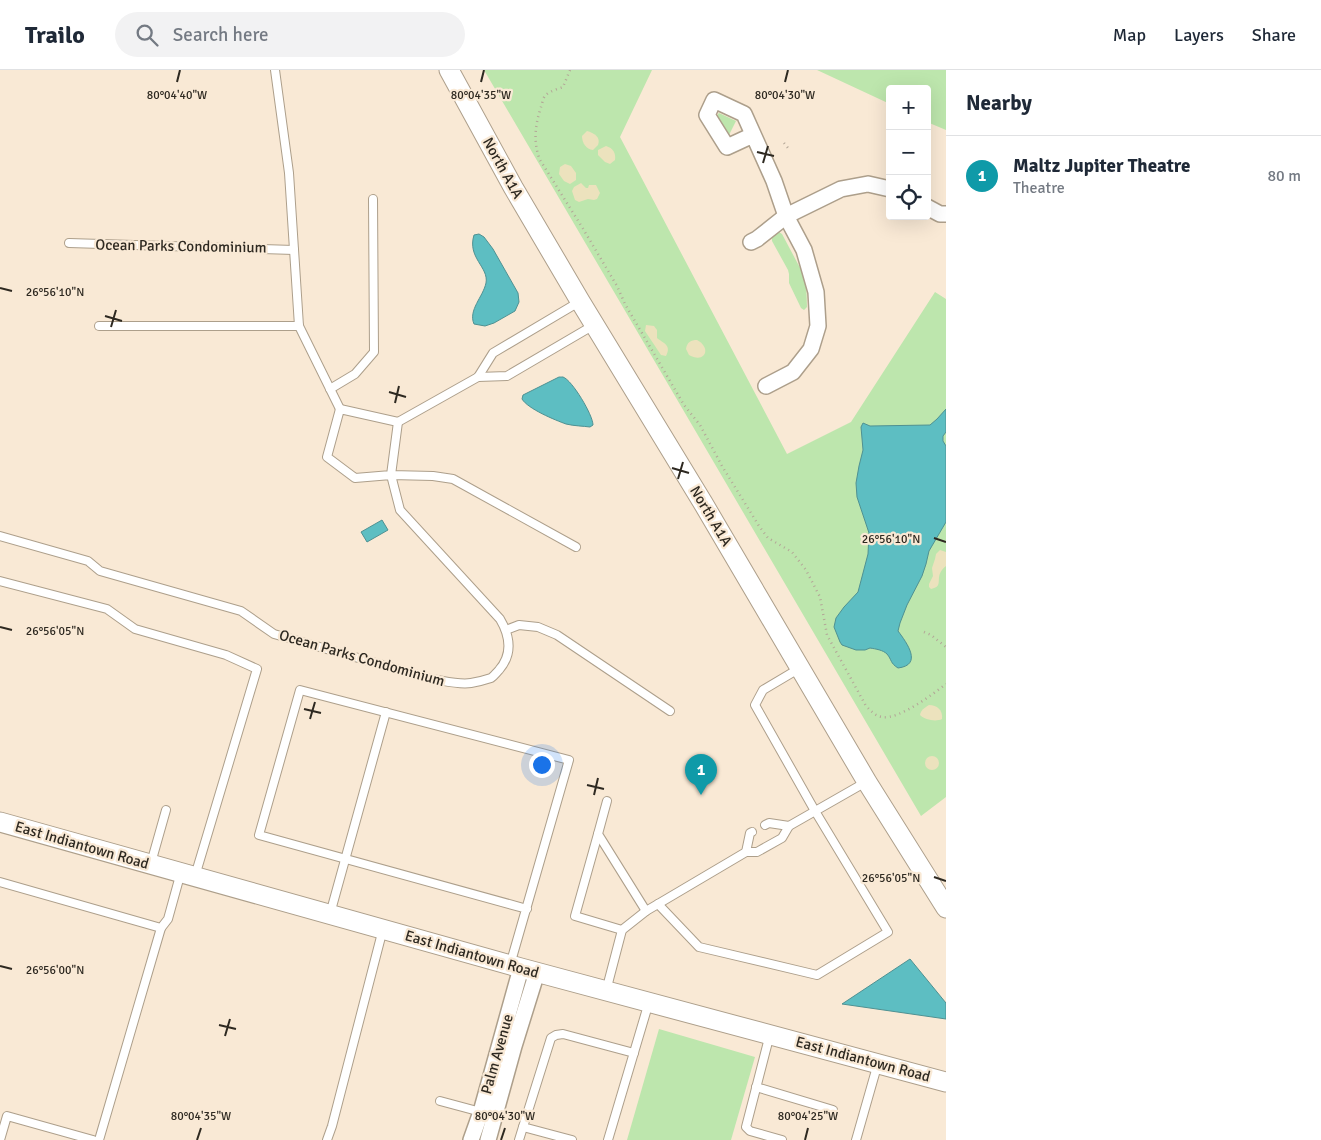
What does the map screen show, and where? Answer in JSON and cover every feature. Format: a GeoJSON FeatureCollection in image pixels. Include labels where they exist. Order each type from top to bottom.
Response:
{"type":"FeatureCollection","features":[{"type":"Feature","properties":{"kind":"street","name":"North A1A"},"geometry":{"type":"LineString","coordinates":[[449,70],[513,187],[580,301],[703,503],[867,782],[946,908]]}},
{"type":"Feature","properties":{"kind":"street"},"geometry":{"type":"LineString","coordinates":[[753,135],[774,181],[786,216],[804,250],[816,292],[818,326],[811,349],[793,372],[766,386]]}},
{"type":"Feature","properties":{"kind":"street"},"geometry":{"type":"LineString","coordinates":[[750,242],[786,216],[841,189],[868,184],[886,188]]}},
{"type":"Feature","properties":{"kind":"street"},"geometry":{"type":"LineString","coordinates":[[931,210],[940,214],[946,214]]}},
{"type":"Feature","properties":{"kind":"street","name":"East Indiantown Road"},"geometry":{"type":"LineString","coordinates":[[0,822],[606,991],[946,1082]]}},
{"type":"Feature","properties":{"kind":"street","name":"Palm Avenue"},"geometry":{"type":"LineString","coordinates":[[471,1140],[523,968]]}},
{"type":"Feature","properties":{"kind":"street","name":"Palm Avenue"},"geometry":{"type":"LineString","coordinates":[[488,1140],[514,1046],[523,968]]}},
{"type":"Feature","properties":{"kind":"lane"},"geometry":{"type":"LineString","coordinates":[[275,70],[289,173],[298,326],[340,409],[327,457],[355,478],[391,475],[433,476],[453,479],[576,547]]}},
{"type":"Feature","properties":{"kind":"lane"},"geometry":{"type":"LineString","coordinates":[[330,388],[355,374],[374,352],[373,199]]}},
{"type":"Feature","properties":{"kind":"lane","name":"Ocean Parks Condominium"},"geometry":{"type":"LineString","coordinates":[[69,243],[294,250]]}},
{"type":"Feature","properties":{"kind":"lane"},"geometry":{"type":"LineString","coordinates":[[478,377],[493,353],[580,301]]}},
{"type":"Feature","properties":{"kind":"lane"},"geometry":{"type":"LineString","coordinates":[[340,409],[398,422],[478,377],[507,376],[595,324]]}},
{"type":"Feature","properties":{"kind":"lane"},"geometry":{"type":"LineString","coordinates":[[99,326],[298,326]]}},
{"type":"Feature","properties":{"kind":"lane"},"geometry":{"type":"LineString","coordinates":[[398,422],[391,475],[400,510],[500,619],[506,630],[519,625],[538,627],[557,635],[670,711]]}},
{"type":"Feature","properties":{"kind":"lane","name":"Ocean Parks Condominium"},"geometry":{"type":"LineString","coordinates":[[0,536],[88,561],[100,571],[241,611],[274,634],[452,683],[470,683],[492,678],[506,662],[508,650],[506,630]]}},
{"type":"Feature","properties":{"kind":"lane"},"geometry":{"type":"LineString","coordinates":[[0,581],[107,609],[135,629],[226,655],[257,669],[188,874],[168,920],[161,928],[98,1140]]}},
{"type":"Feature","properties":{"kind":"lane"},"geometry":{"type":"LineString","coordinates":[[658,904],[699,947],[817,975],[888,932],[755,705],[763,690],[800,668]]}},
{"type":"Feature","properties":{"kind":"lane"},"geometry":{"type":"LineString","coordinates":[[523,968],[526,909],[569,760],[300,690],[259,835],[526,909]]}},
{"type":"Feature","properties":{"kind":"lane"},"geometry":{"type":"LineString","coordinates":[[330,914],[386,712]]}},
{"type":"Feature","properties":{"kind":"lane"},"geometry":{"type":"LineString","coordinates":[[606,991],[622,930],[646,911],[746,852],[757,852],[782,838],[789,826],[867,782]]}},
{"type":"Feature","properties":{"kind":"lane"},"geometry":{"type":"LineString","coordinates":[[606,801],[575,916],[622,930]]}},
{"type":"Feature","properties":{"kind":"lane"},"geometry":{"type":"LineString","coordinates":[[151,864],[166,810]]}},
{"type":"Feature","properties":{"kind":"lane"},"geometry":{"type":"LineString","coordinates":[[765,825],[769,823],[789,826]]}},
{"type":"Feature","properties":{"kind":"lane"},"geometry":{"type":"LineString","coordinates":[[746,852],[750,833],[752,832]]}},
{"type":"Feature","properties":{"kind":"lane"},"geometry":{"type":"LineString","coordinates":[[598,834],[646,911]]}},
{"type":"Feature","properties":{"kind":"lane"},"geometry":{"type":"LineString","coordinates":[[0,882],[161,928]]}},
{"type":"Feature","properties":{"kind":"lane"},"geometry":{"type":"LineString","coordinates":[[327,1140],[383,929]]}},
{"type":"Feature","properties":{"kind":"lane"},"geometry":{"type":"LineString","coordinates":[[608,1140],[649,1002]]}},
{"type":"Feature","properties":{"kind":"lane"},"geometry":{"type":"LineString","coordinates":[[519,1140],[551,1038],[563,1034],[634,1053]]}},
{"type":"Feature","properties":{"kind":"lane"},"geometry":{"type":"LineString","coordinates":[[770,1034],[746,1127],[750,1131],[782,1140]]}},
{"type":"Feature","properties":{"kind":"lane"},"geometry":{"type":"LineString","coordinates":[[856,1140],[878,1064]]}},
{"type":"Feature","properties":{"kind":"lane"},"geometry":{"type":"LineString","coordinates":[[756,1087],[833,1110]]}},
{"type":"Feature","properties":{"kind":"lane"},"geometry":{"type":"LineString","coordinates":[[440,1101],[480,1112]]}},
{"type":"Feature","properties":{"kind":"lane"},"geometry":{"type":"LineString","coordinates":[[0,1140],[7,1116],[93,1140]]}},
{"type":"Feature","properties":{"kind":"lane"},"geometry":{"type":"LineString","coordinates":[[524,1126],[572,1140]]}},
{"type":"Feature","properties":{"kind":"path"},"geometry":{"type":"LineString","coordinates":[[570,70],[563,87],[545,96],[536,125],[536,152],[617,286],[625,304],[684,405],[700,425],[722,466],[759,526],[768,538],[792,552],[806,570],[820,597],[827,635],[866,706],[873,714],[883,717],[896,715],[927,699],[946,684]]}},
{"type":"Feature","properties":{"kind":"path"},"geometry":{"type":"LineString","coordinates":[[784,143],[788,148]]}},
{"type":"Feature","properties":{"kind":"path"},"geometry":{"type":"LineString","coordinates":[[924,632],[946,647]]}},
{"type":"Feature","properties":{"kind":"green space"},"geometry":{"type":"Polygon","coordinates":[[[484,70],[652,70],[620,137],[787,454],[851,422],[935,292],[946,299],[946,797],[921,816],[484,70]]]}},
{"type":"Feature","properties":{"kind":"green space"},"geometry":{"type":"Polygon","coordinates":[[[817,70],[946,70],[946,130],[931,124],[931,85],[886,85],[886,102],[817,70]]]}},
{"type":"Feature","properties":{"kind":"green space"},"geometry":{"type":"Polygon","coordinates":[[[719,113],[736,121],[729,135],[717,117],[719,113]]]}},
{"type":"Feature","properties":{"kind":"green space"},"geometry":{"type":"Polygon","coordinates":[[[779,232],[782,234],[806,279],[807,307],[804,310],[801,308],[789,283],[788,270],[772,241],[772,235],[779,232]]]}},
{"type":"Feature","properties":{"kind":"green space"},"geometry":{"type":"Polygon","coordinates":[[[659,1029],[755,1057],[731,1140],[627,1140],[659,1029]]]}},
{"type":"Feature","properties":{"kind":"sand"},"geometry":{"type":"Polygon","coordinates":[[[587,131],[594,134],[599,140],[598,145],[593,150],[586,147],[583,141],[582,136],[587,131]]]}},
{"type":"Feature","properties":{"kind":"sand"},"geometry":{"type":"Polygon","coordinates":[[[606,146],[614,151],[615,155],[615,160],[610,164],[598,155],[598,150],[606,146]]]}},
{"type":"Feature","properties":{"kind":"sand"},"geometry":{"type":"Polygon","coordinates":[[[565,164],[571,166],[576,173],[576,180],[570,184],[564,181],[559,174],[560,167],[565,164]]]}},
{"type":"Feature","properties":{"kind":"sand"},"geometry":{"type":"Polygon","coordinates":[[[581,183],[586,188],[589,185],[596,185],[600,193],[597,199],[579,202],[575,200],[572,191],[574,187],[581,183]]]}},
{"type":"Feature","properties":{"kind":"sand"},"geometry":{"type":"Polygon","coordinates":[[[646,325],[654,326],[657,330],[657,338],[668,349],[666,356],[661,355],[645,331],[646,325]]]}},
{"type":"Feature","properties":{"kind":"sand"},"geometry":{"type":"Polygon","coordinates":[[[697,340],[702,343],[705,351],[705,354],[699,358],[689,355],[686,349],[690,342],[697,340]]]}},
{"type":"Feature","properties":{"kind":"sand"},"geometry":{"type":"Polygon","coordinates":[[[940,550],[946,552],[946,566],[940,574],[938,586],[931,589],[929,584],[933,576],[932,568],[936,554],[940,550]]]}},
{"type":"Feature","properties":{"kind":"sand"},"geometry":{"type":"Polygon","coordinates":[[[929,705],[939,709],[942,713],[942,719],[931,720],[920,715],[923,709],[929,705]]]}},
{"type":"Feature","properties":{"kind":"sand"},"geometry":{"type":"Polygon","coordinates":[[[929,756],[935,756],[939,763],[935,770],[929,770],[925,766],[925,760],[929,756]]]}},
{"type":"Feature","properties":{"kind":"water"},"geometry":{"type":"Polygon","coordinates":[[[479,234],[484,237],[493,249],[518,293],[519,302],[515,311],[485,326],[474,324],[473,319],[474,309],[486,283],[486,277],[473,250],[474,235],[479,234]]]}},
{"type":"Feature","properties":{"kind":"water"},"geometry":{"type":"Polygon","coordinates":[[[559,377],[567,380],[581,398],[592,420],[593,425],[590,427],[569,425],[555,420],[525,403],[522,399],[523,395],[559,377]]]}},
{"type":"Feature","properties":{"kind":"water"},"geometry":{"type":"Polygon","coordinates":[[[946,409],[946,432],[943,436],[943,441],[946,446],[946,522],[929,551],[922,576],[900,623],[898,631],[909,647],[911,658],[910,663],[898,668],[892,663],[887,654],[881,651],[870,648],[856,650],[842,645],[834,627],[836,618],[858,592],[868,554],[869,533],[857,497],[856,483],[863,450],[861,427],[863,423],[870,426],[930,425],[946,409]]]}},
{"type":"Feature","properties":{"kind":"water"},"geometry":{"type":"Polygon","coordinates":[[[382,520],[388,530],[367,542],[361,532],[382,520]]]}},
{"type":"Feature","properties":{"kind":"water"},"geometry":{"type":"Polygon","coordinates":[[[910,959],[946,1003],[946,1019],[842,1004],[910,959]]]}},
{"type":"Feature","properties":{"kind":"place","name":"Maltz Jupiter Theatre"},"geometry":{"type":"Point","coordinates":[701,795]}}]}
